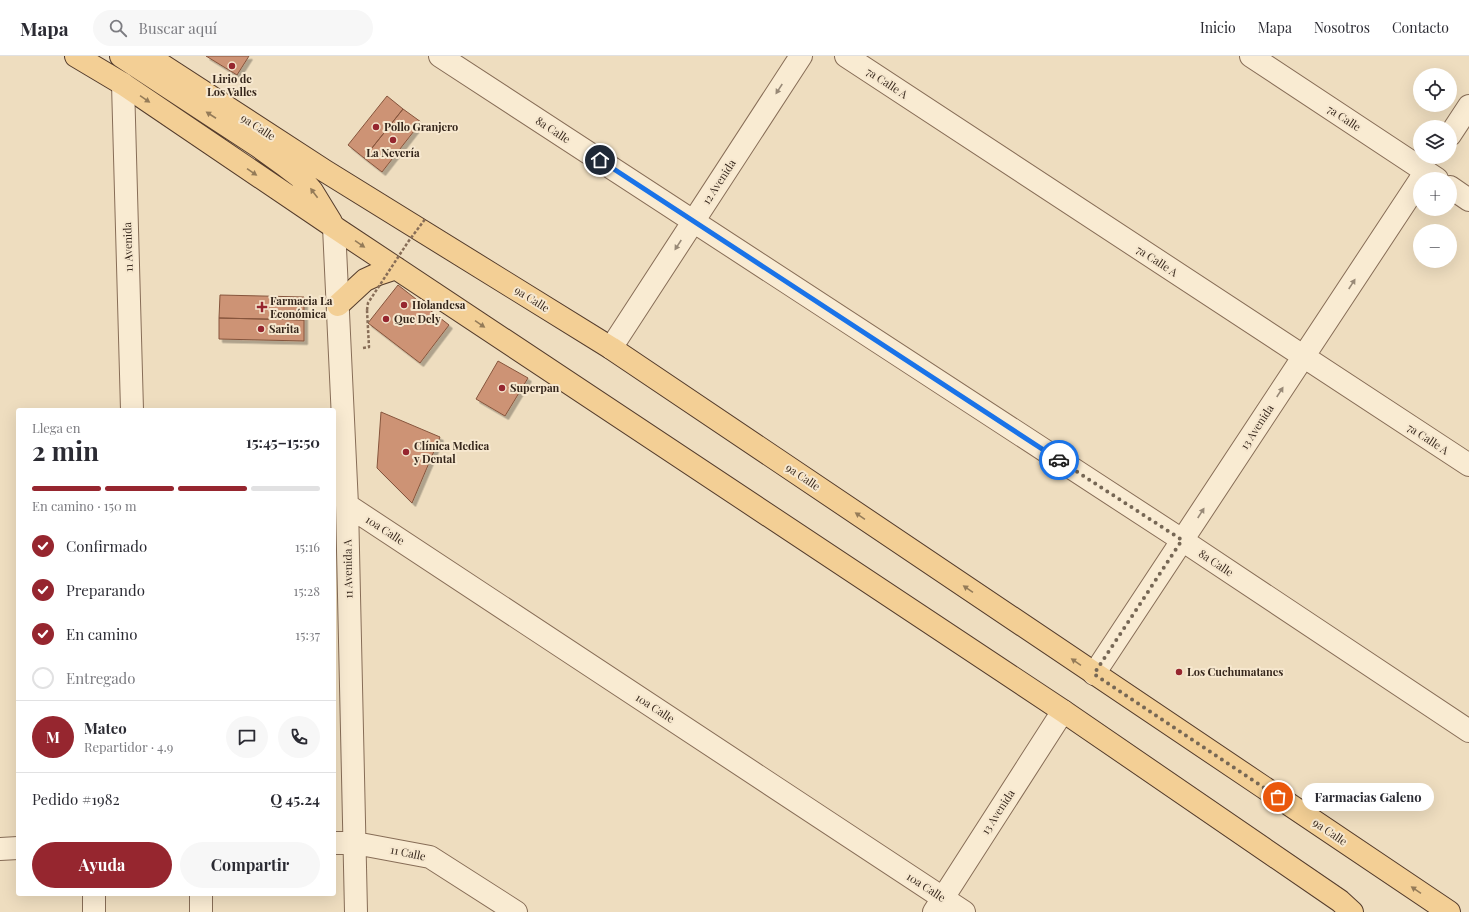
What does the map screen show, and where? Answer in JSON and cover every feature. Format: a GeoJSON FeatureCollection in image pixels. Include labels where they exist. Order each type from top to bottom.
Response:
{"type":"FeatureCollection","features":[{"type":"Feature","properties":{"kind":"main road"},"geometry":{"type":"LineString","coordinates":[[76,56],[123,84],[334,227],[1063,711],[1340,901],[1352,912]]}},
{"type":"Feature","properties":{"kind":"main road"},"geometry":{"type":"LineString","coordinates":[[121,56],[258,146],[294,173],[312,191],[334,227]]}},
{"type":"Feature","properties":{"kind":"main road","name":"9a Calle"},"geometry":{"type":"LineString","coordinates":[[148,56],[332,175],[611,348],[1449,912]]}},
{"type":"Feature","properties":{"kind":"main road"},"geometry":{"type":"LineString","coordinates":[[338,305],[365,280],[396,268]]}},
{"type":"Feature","properties":{"kind":"street","name":"8a Calle"},"geometry":{"type":"LineString","coordinates":[[440,56],[1182,540],[1469,730]]}},
{"type":"Feature","properties":{"kind":"street","name":"12 Avenida"},"geometry":{"type":"LineString","coordinates":[[611,348],[801,56]]}},
{"type":"Feature","properties":{"kind":"street","name":"7a Calle A"},"geometry":{"type":"LineString","coordinates":[[846,56],[1469,465]]}},
{"type":"Feature","properties":{"kind":"street","name":"7a Calle"},"geometry":{"type":"LineString","coordinates":[[1251,56],[1426,172]]}},
{"type":"Feature","properties":{"kind":"street","name":"11 Avenida"},"geometry":{"type":"LineString","coordinates":[[123,84],[132,408]]}},
{"type":"Feature","properties":{"kind":"street"},"geometry":{"type":"LineString","coordinates":[[1457,124],[1469,106]]}},
{"type":"Feature","properties":{"kind":"street"},"geometry":{"type":"LineString","coordinates":[[1457,192],[1469,200]]}},
{"type":"Feature","properties":{"kind":"street","name":"13 Avenida"},"geometry":{"type":"LineString","coordinates":[[1094,674],[1413,195]]}},
{"type":"Feature","properties":{"kind":"street","name":"11 Avenida A"},"geometry":{"type":"LineString","coordinates":[[334,227],[347,505],[344,843],[356,912]]}},
{"type":"Feature","properties":{"kind":"street","name":"10a Calle"},"geometry":{"type":"LineString","coordinates":[[347,505],[938,905],[964,912]]}},
{"type":"Feature","properties":{"kind":"street","name":"13 Avenida"},"geometry":{"type":"LineString","coordinates":[[938,905],[1063,711]]}},
{"type":"Feature","properties":{"kind":"street","name":"11 Calle"},"geometry":{"type":"LineString","coordinates":[[344,843],[430,857],[516,912]]}},
{"type":"Feature","properties":{"kind":"street"},"geometry":{"type":"LineString","coordinates":[[0,849],[16,848]]}},
{"type":"Feature","properties":{"kind":"street"},"geometry":{"type":"LineString","coordinates":[[94,896],[94,912]]}},
{"type":"Feature","properties":{"kind":"street"},"geometry":{"type":"LineString","coordinates":[[201,896],[202,912]]}},
{"type":"Feature","properties":{"kind":"path"},"geometry":{"type":"LineString","coordinates":[[369,348],[368,303],[408,242],[426,218]]}},
{"type":"Feature","properties":{"kind":"building","name":"Lirio de Los Valles"},"geometry":{"type":"Polygon","coordinates":[[[206,56],[249,56],[237,75],[206,56]]]}},
{"type":"Feature","properties":{"kind":"building","name":"Pollo Granjero"},"geometry":{"type":"Polygon","coordinates":[[[387,96],[403,109],[364,158],[348,145],[387,96]]]}},
{"type":"Feature","properties":{"kind":"building","name":"La Nevería"},"geometry":{"type":"Polygon","coordinates":[[[403,109],[421,122],[382,172],[364,158],[403,109]]]}},
{"type":"Feature","properties":{"kind":"building"},"geometry":{"type":"Polygon","coordinates":[[[398,285],[449,325],[420,363],[368,323],[398,285]]]}},
{"type":"Feature","properties":{"kind":"building","name":"Farmacia La Económica"},"geometry":{"type":"Polygon","coordinates":[[[220,295],[304,297],[304,320],[219,318],[220,295]]]}},
{"type":"Feature","properties":{"kind":"building","name":"Sarita"},"geometry":{"type":"Polygon","coordinates":[[[219,318],[304,320],[304,341],[219,339],[219,318]]]}},
{"type":"Feature","properties":{"kind":"building","name":"Superpan"},"geometry":{"type":"Polygon","coordinates":[[[498,361],[528,378],[505,416],[476,399],[498,361]]]}},
{"type":"Feature","properties":{"kind":"building","name":"Clínica Medica y Dental"},"geometry":{"type":"Polygon","coordinates":[[[381,412],[440,437],[412,503],[377,468],[381,412]]]}},
{"type":"Feature","properties":{"kind":"way so far"},"geometry":{"type":"LineString","coordinates":[[1059,460],[1182,540],[1094,674],[1278,797]]}},
{"type":"Feature","properties":{"kind":"place","name":"Lirio de Los Valles"},"geometry":{"type":"Point","coordinates":[232,66]}},
{"type":"Feature","properties":{"kind":"place","name":"Pollo Granjero"},"geometry":{"type":"Point","coordinates":[376,127]}},
{"type":"Feature","properties":{"kind":"place","name":"La Nevería"},"geometry":{"type":"Point","coordinates":[393,140]}},
{"type":"Feature","properties":{"kind":"place","name":"Holandesa"},"geometry":{"type":"Point","coordinates":[404,305]}},
{"type":"Feature","properties":{"kind":"place","name":"Farmacia La Económica"},"geometry":{"type":"Point","coordinates":[262,307]}},
{"type":"Feature","properties":{"kind":"place","name":"Que Dely"},"geometry":{"type":"Point","coordinates":[386,319]}},
{"type":"Feature","properties":{"kind":"place","name":"Sarita"},"geometry":{"type":"Point","coordinates":[261,329]}},
{"type":"Feature","properties":{"kind":"place","name":"Superpan"},"geometry":{"type":"Point","coordinates":[502,388]}},
{"type":"Feature","properties":{"kind":"place","name":"Clínica Medica y Dental"},"geometry":{"type":"Point","coordinates":[406,452]}},
{"type":"Feature","properties":{"kind":"place","name":"Los Cuchumatanes"},"geometry":{"type":"Point","coordinates":[1179,672]}},
{"type":"Feature","properties":{"kind":"place","name":"Farmacias Galeno"},"geometry":{"type":"Point","coordinates":[1278,797]}},
{"type":"Feature","properties":{"kind":"route"},"geometry":{"type":"LineString","coordinates":[[600,160],[1059,460]]}}]}
